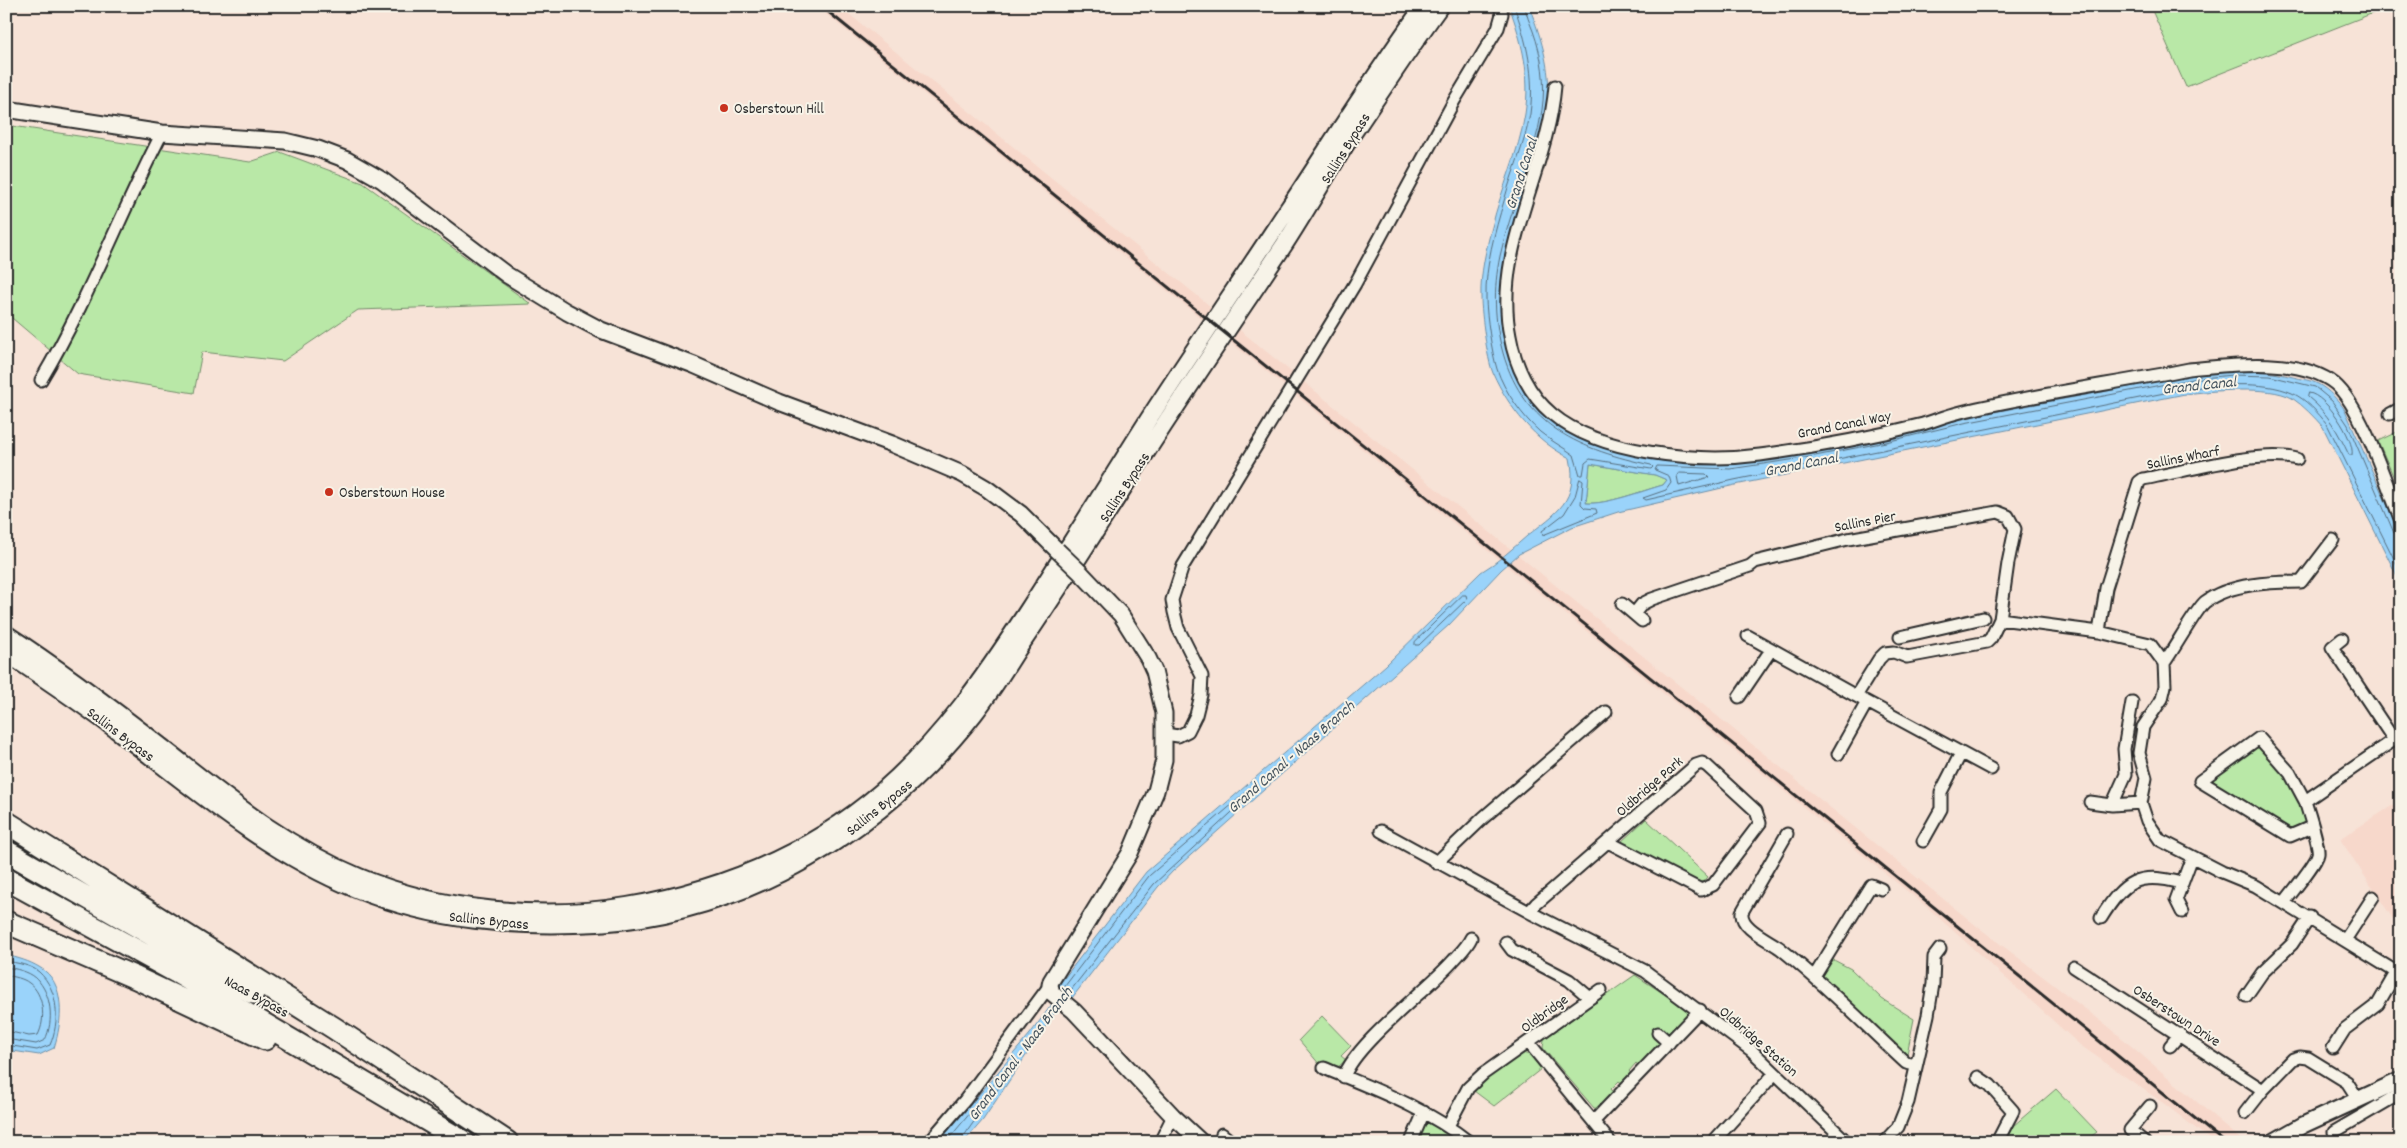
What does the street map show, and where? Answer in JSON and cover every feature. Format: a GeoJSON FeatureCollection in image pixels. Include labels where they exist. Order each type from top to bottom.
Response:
{"type":"FeatureCollection","features":[{"type":"Feature","properties":{"kind":"highway"},"geometry":{"type":"LineString","coordinates":[[6,822],[334,1028],[506,1142]]}},
{"type":"Feature","properties":{"kind":"highway","name":"Naas Bypass"},"geometry":{"type":"LineString","coordinates":[[6,851],[176,950],[436,1096],[506,1142]]}},
{"type":"Feature","properties":{"kind":"highway","name":"Naas Bypass"},"geometry":{"type":"LineString","coordinates":[[6,879],[176,972],[464,1142]]}},
{"type":"Feature","properties":{"kind":"highway"},"geometry":{"type":"LineString","coordinates":[[6,922],[136,978],[237,1025],[457,1142]]}},
{"type":"Feature","properties":{"kind":"main road","name":"Sallins Bypass"},"geometry":{"type":"LineString","coordinates":[[6,634],[76,683],[257,822],[304,850],[360,878],[411,894],[461,905],[509,911],[541,912],[595,911],[656,900],[699,890],[744,874],[798,849],[880,793],[933,742],[958,712],[983,679],[1066,552],[1165,393],[1424,6]]}},
{"type":"Feature","properties":{"kind":"main road","name":"Sallins Bypass"},"geometry":{"type":"LineString","coordinates":[[6,653],[121,733],[234,821],[264,841],[297,861],[356,889],[402,906],[487,923],[525,925],[630,921],[682,910],[766,882],[825,849],[877,811],[907,786],[951,742],[977,710],[1053,598],[1173,411],[1287,241],[1349,140],[1440,6]]}},
{"type":"Feature","properties":{"kind":"street"},"geometry":{"type":"LineString","coordinates":[[1165,734],[1178,736],[1188,731],[1196,716],[1201,695],[1202,676],[1178,628],[1172,600],[1183,566],[1355,284],[1454,101],[1498,28],[1502,14],[1500,6]]}},
{"type":"Feature","properties":{"kind":"street","name":"Grand Canal Way"},"geometry":{"type":"LineString","coordinates":[[1555,86],[1549,131],[1512,253],[1507,280],[1507,311],[1510,336],[1522,376],[1535,396],[1552,414],[1573,427],[1595,438],[1632,448],[1695,458],[1759,455],[1922,424],[1960,412],[2189,370],[2227,365],[2276,366],[2314,372],[2334,383],[2346,396],[2360,421],[2401,521]]}},
{"type":"Feature","properties":{"kind":"street"},"geometry":{"type":"LineString","coordinates":[[6,109],[162,133],[286,141],[318,149],[347,160],[382,180],[507,275],[567,312],[601,330],[694,365],[779,402],[892,444],[962,474],[986,488],[1021,514],[1121,615],[1148,658],[1160,698],[1165,734],[1164,760],[1156,791],[1130,853],[1051,989],[965,1100],[929,1142]]}},
{"type":"Feature","properties":{"kind":"street"},"geometry":{"type":"LineString","coordinates":[[41,380],[68,330],[133,189],[162,133]]}},
{"type":"Feature","properties":{"kind":"street"},"geometry":{"type":"LineString","coordinates":[[2390,414],[2401,408]]}},
{"type":"Feature","properties":{"kind":"street","name":"Sallins Wharf"},"geometry":{"type":"LineString","coordinates":[[2099,632],[2106,588],[2139,482],[2143,479],[2258,457],[2284,455],[2297,458]]}},
{"type":"Feature","properties":{"kind":"street","name":"Sallins Pier"},"geometry":{"type":"LineString","coordinates":[[1622,604],[1638,617],[1642,604],[1652,599],[1750,566],[1754,562],[1848,539],[1998,512],[2008,516],[2015,529],[2006,572],[2000,619],[1989,641],[1907,657],[1894,652],[1885,653],[1879,658],[1856,696]]}},
{"type":"Feature","properties":{"kind":"street"},"geometry":{"type":"LineString","coordinates":[[2164,663],[2204,603],[2232,590],[2267,582],[2302,582],[2333,540]]}},
{"type":"Feature","properties":{"kind":"street"},"geometry":{"type":"LineString","coordinates":[[1900,637],[1983,618]]}},
{"type":"Feature","properties":{"kind":"street"},"geometry":{"type":"LineString","coordinates":[[2000,619],[2099,632],[2150,644],[2164,663],[2165,686],[2162,699],[2143,727],[2139,752],[2146,778],[2141,803],[2147,821],[2160,840],[2192,857],[2256,886],[2399,974],[2378,1004],[2345,1029],[2333,1048]]}},
{"type":"Feature","properties":{"kind":"street"},"geometry":{"type":"LineString","coordinates":[[1928,631],[1934,652]]}},
{"type":"Feature","properties":{"kind":"street"},"geometry":{"type":"LineString","coordinates":[[1748,636],[1991,769]]}},
{"type":"Feature","properties":{"kind":"street"},"geometry":{"type":"LineString","coordinates":[[2306,801],[2394,740],[2332,647],[2342,639]]}},
{"type":"Feature","properties":{"kind":"street"},"geometry":{"type":"LineString","coordinates":[[1739,697],[1771,650]]}},
{"type":"Feature","properties":{"kind":"street"},"geometry":{"type":"LineString","coordinates":[[1838,754],[1867,702]]}},
{"type":"Feature","properties":{"kind":"street"},"geometry":{"type":"LineString","coordinates":[[2112,805],[2126,774],[2124,749],[2132,702]]}},
{"type":"Feature","properties":{"kind":"street"},"geometry":{"type":"LineString","coordinates":[[1436,863],[1483,818],[1606,712]]}},
{"type":"Feature","properties":{"kind":"street"},"geometry":{"type":"LineString","coordinates":[[2284,902],[2318,856],[2318,844],[2311,827],[2306,801],[2290,773],[2259,738],[2200,781],[2290,836],[2311,827]]}},
{"type":"Feature","properties":{"kind":"street"},"geometry":{"type":"LineString","coordinates":[[1923,841],[1941,809],[1941,792],[1961,753]]}},
{"type":"Feature","properties":{"kind":"street","name":"Oldbridge Park"},"geometry":{"type":"LineString","coordinates":[[1529,912],[1608,842],[1696,765],[1702,763],[1707,766],[1756,811],[1760,823],[1713,886],[1701,890],[1608,842]]}},
{"type":"Feature","properties":{"kind":"street"},"geometry":{"type":"LineString","coordinates":[[2090,802],[2112,805],[2141,803]]}},
{"type":"Feature","properties":{"kind":"street"},"geometry":{"type":"LineString","coordinates":[[1381,831],[1436,863],[1529,912]]}},
{"type":"Feature","properties":{"kind":"street"},"geometry":{"type":"LineString","coordinates":[[1787,834],[1746,904],[1741,916],[1748,926],[1814,976],[1906,1063],[1916,1065]]}},
{"type":"Feature","properties":{"kind":"street"},"geometry":{"type":"LineString","coordinates":[[2182,912],[2176,900],[2192,857]]}},
{"type":"Feature","properties":{"kind":"street"},"geometry":{"type":"LineString","coordinates":[[2101,918],[2116,895],[2136,881],[2163,877],[2182,883]]}},
{"type":"Feature","properties":{"kind":"street"},"geometry":{"type":"LineString","coordinates":[[1814,976],[1871,885],[1881,889]]}},
{"type":"Feature","properties":{"kind":"street"},"geometry":{"type":"LineString","coordinates":[[2345,940],[2373,897]]}},
{"type":"Feature","properties":{"kind":"street","name":"Oldbridge Station"},"geometry":{"type":"LineString","coordinates":[[1529,912],[1645,971],[1700,1010],[1751,1050],[1848,1142]]}},
{"type":"Feature","properties":{"kind":"street"},"geometry":{"type":"LineString","coordinates":[[2246,996],[2262,973],[2292,944],[2310,918]]}},
{"type":"Feature","properties":{"kind":"street"},"geometry":{"type":"LineString","coordinates":[[1344,1077],[1346,1069],[1367,1045],[1440,975],[1468,944],[1471,938]]}},
{"type":"Feature","properties":{"kind":"street","name":"Oldbridge"},"geometry":{"type":"LineString","coordinates":[[1448,1126],[1468,1088],[1483,1074],[1590,998],[1569,980],[1512,950],[1506,942]]}},
{"type":"Feature","properties":{"kind":"street"},"geometry":{"type":"LineString","coordinates":[[1884,1142],[1898,1127],[1908,1102],[1933,984],[1934,957],[1940,949]]}},
{"type":"Feature","properties":{"kind":"street","name":"Osberstown Drive"},"geometry":{"type":"LineString","coordinates":[[2074,967],[2180,1034],[2263,1090]]}},
{"type":"Feature","properties":{"kind":"street"},"geometry":{"type":"LineString","coordinates":[[1051,989],[1173,1116],[1201,1142]]}},
{"type":"Feature","properties":{"kind":"street"},"geometry":{"type":"LineString","coordinates":[[1590,998],[1601,990]]}},
{"type":"Feature","properties":{"kind":"street"},"geometry":{"type":"LineString","coordinates":[[1594,1121],[1700,1010]]}},
{"type":"Feature","properties":{"kind":"street"},"geometry":{"type":"LineString","coordinates":[[1658,1033],[1669,1044]]}},
{"type":"Feature","properties":{"kind":"street"},"geometry":{"type":"LineString","coordinates":[[2170,1046],[2180,1034]]}},
{"type":"Feature","properties":{"kind":"street"},"geometry":{"type":"LineString","coordinates":[[1529,1043],[1610,1142]]}},
{"type":"Feature","properties":{"kind":"street"},"geometry":{"type":"LineString","coordinates":[[2245,1113],[2263,1090],[2293,1059],[2300,1057],[2308,1058],[2347,1082],[2358,1099]]}},
{"type":"Feature","properties":{"kind":"street"},"geometry":{"type":"LineString","coordinates":[[1324,1068],[1424,1112],[1448,1126],[1469,1142]]}},
{"type":"Feature","properties":{"kind":"street"},"geometry":{"type":"LineString","coordinates":[[1713,1142],[1775,1073]]}},
{"type":"Feature","properties":{"kind":"street"},"geometry":{"type":"LineString","coordinates":[[1978,1077],[1990,1085],[2013,1111],[1997,1142]]}},
{"type":"Feature","properties":{"kind":"street"},"geometry":{"type":"LineString","coordinates":[[2273,1142],[2303,1125],[2401,1080]]}},
{"type":"Feature","properties":{"kind":"street"},"geometry":{"type":"LineString","coordinates":[[2334,1132],[2401,1093]]}},
{"type":"Feature","properties":{"kind":"street"},"geometry":{"type":"LineString","coordinates":[[2144,1142],[2130,1130],[2150,1106]]}},
{"type":"Feature","properties":{"kind":"street"},"geometry":{"type":"LineString","coordinates":[[1411,1142],[1424,1112]]}},
{"type":"Feature","properties":{"kind":"street"},"geometry":{"type":"LineString","coordinates":[[1160,1142],[1173,1116]]}},
{"type":"Feature","properties":{"kind":"street"},"geometry":{"type":"LineString","coordinates":[[1222,1134],[1232,1142]]}},
{"type":"Feature","properties":{"kind":"shaded area"},"geometry":{"type":"Polygon","coordinates":[[[816,6],[839,6],[1978,927],[2109,1027],[2244,1142],[2213,1142],[2166,1105],[2080,1045],[1928,908],[816,6]]]}},
{"type":"Feature","properties":{"kind":"shaded area"},"geometry":{"type":"Polygon","coordinates":[[[2401,800],[2401,931],[2340,839],[2401,800]]]}},
{"type":"Feature","properties":{"kind":"green space"},"geometry":{"type":"Polygon","coordinates":[[[2150,6],[2391,6],[2186,87],[2150,6]]]}},
{"type":"Feature","properties":{"kind":"green space"},"geometry":{"type":"Polygon","coordinates":[[[6,125],[250,162],[280,152],[363,183],[531,304],[358,310],[283,361],[202,352],[194,393],[78,374],[6,313],[6,125]]]}},
{"type":"Feature","properties":{"kind":"green space"},"geometry":{"type":"Polygon","coordinates":[[[2401,430],[2401,494],[2378,441],[2401,430]]]}},
{"type":"Feature","properties":{"kind":"green space"},"geometry":{"type":"Polygon","coordinates":[[[1590,464],[1655,475],[1667,480],[1663,485],[1624,497],[1603,502],[1586,503],[1590,464]]]}},
{"type":"Feature","properties":{"kind":"green space"},"geometry":{"type":"Polygon","coordinates":[[[2260,740],[2303,799],[2309,829],[2288,835],[2203,781],[2260,740]]]}},
{"type":"Feature","properties":{"kind":"green space"},"geometry":{"type":"Polygon","coordinates":[[[1646,819],[1708,877],[1701,885],[1621,842],[1646,819]]]}},
{"type":"Feature","properties":{"kind":"green space"},"geometry":{"type":"Polygon","coordinates":[[[1830,958],[1851,969],[1882,999],[1914,1019],[1907,1054],[1904,1054],[1823,980],[1822,972],[1830,958]]]}},
{"type":"Feature","properties":{"kind":"green space"},"geometry":{"type":"Polygon","coordinates":[[[1635,975],[1689,1010],[1690,1016],[1670,1037],[1660,1027],[1654,1032],[1664,1043],[1641,1067],[1636,1063],[1629,1071],[1633,1076],[1624,1085],[1619,1081],[1611,1089],[1615,1094],[1601,1109],[1594,1108],[1543,1048],[1544,1039],[1635,975]]]}},
{"type":"Feature","properties":{"kind":"green space"},"geometry":{"type":"Polygon","coordinates":[[[1322,1016],[1351,1046],[1341,1056],[1346,1060],[1338,1067],[1324,1061],[1320,1065],[1299,1040],[1322,1016]]]}},
{"type":"Feature","properties":{"kind":"green space"},"geometry":{"type":"Polygon","coordinates":[[[1522,1053],[1530,1055],[1541,1069],[1494,1106],[1474,1091],[1481,1082],[1522,1053]]]}},
{"type":"Feature","properties":{"kind":"green space"},"geometry":{"type":"Polygon","coordinates":[[[2056,1089],[2097,1132],[2084,1142],[2005,1142],[2013,1126],[2056,1089]]]}},
{"type":"Feature","properties":{"kind":"green space"},"geometry":{"type":"Polygon","coordinates":[[[1428,1123],[1451,1134],[1462,1142],[1416,1142],[1421,1130],[1428,1123]]]}},
{"type":"Feature","properties":{"kind":"water"},"geometry":{"type":"Polygon","coordinates":[[[1509,6],[1529,6],[1545,57],[1549,84],[1547,111],[1541,141],[1513,230],[1506,259],[1502,289],[1502,320],[1514,371],[1523,389],[1542,413],[1563,429],[1600,446],[1651,459],[1695,463],[1740,463],[1785,458],[2020,407],[2184,376],[2228,371],[2271,373],[2318,384],[2326,389],[2345,410],[2401,536],[2401,584],[2323,427],[2305,408],[2292,398],[2269,391],[2255,390],[2185,394],[1735,485],[1618,512],[1572,527],[1519,554],[1501,570],[1449,625],[1173,871],[1158,887],[1072,998],[1068,996],[1055,1012],[983,1120],[964,1142],[939,1142],[1030,1034],[1061,992],[1058,986],[1146,872],[1386,665],[1481,572],[1548,520],[1563,504],[1568,495],[1572,473],[1570,458],[1546,443],[1515,411],[1493,373],[1483,325],[1481,280],[1484,262],[1496,213],[1519,142],[1527,100],[1524,59],[1509,6]],[[1590,464],[1586,503],[1604,502],[1624,497],[1663,485],[1667,480],[1655,475],[1590,464]]]}},
{"type":"Feature","properties":{"kind":"water"},"geometry":{"type":"Polygon","coordinates":[[[6,955],[27,961],[39,967],[54,982],[58,993],[60,1015],[54,1048],[39,1055],[6,1050],[6,955]]]}},
{"type":"Feature","properties":{"kind":"railway"},"geometry":{"type":"LineString","coordinates":[[821,6],[2224,1142]]}},
{"type":"Feature","properties":{"kind":"place","name":"Osberstown Hill"},"geometry":{"type":"Point","coordinates":[724,108]}},
{"type":"Feature","properties":{"kind":"place","name":"Osberstown House"},"geometry":{"type":"Point","coordinates":[329,492]}},
{"type":"Feature","properties":{"kind":"water label","name":"Grand Canal"},"geometry":{"type":"Point","coordinates":[1520,173]}},
{"type":"Feature","properties":{"kind":"water label","name":"Grand Canal"},"geometry":{"type":"Point","coordinates":[2199,384]}},
{"type":"Feature","properties":{"kind":"water label","name":"Grand Canal"},"geometry":{"type":"Point","coordinates":[1801,463]}},
{"type":"Feature","properties":{"kind":"water label","name":"Grand Canal - Naas Branch"},"geometry":{"type":"Point","coordinates":[1290,756]}},
{"type":"Feature","properties":{"kind":"water label","name":"Grand Canal - Naas Branch"},"geometry":{"type":"Point","coordinates":[1019,1053]}}]}
